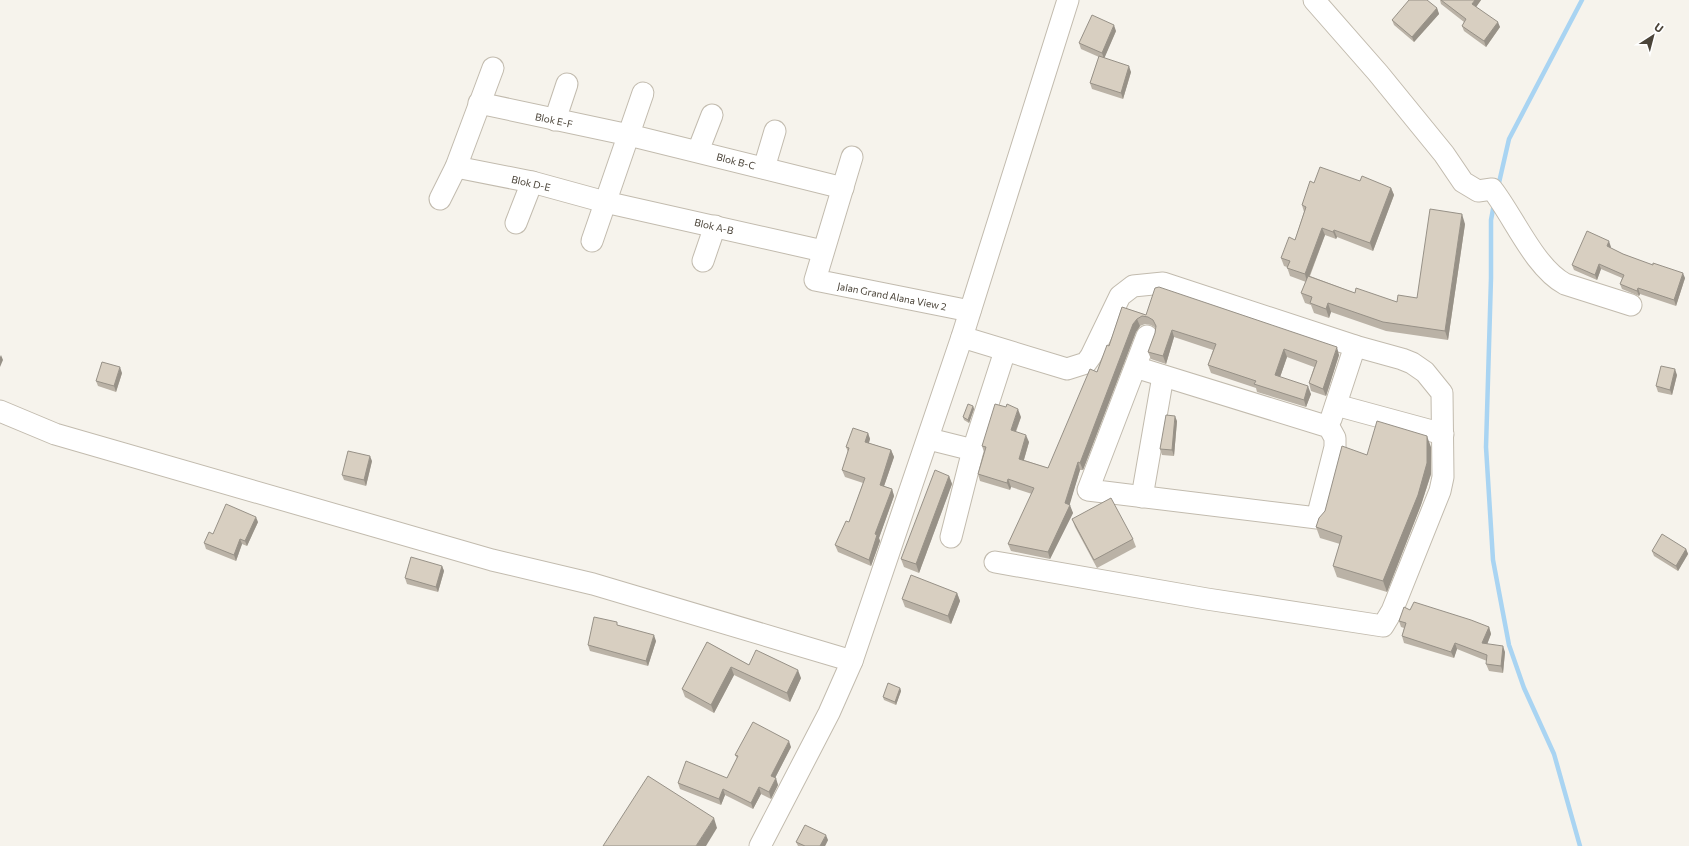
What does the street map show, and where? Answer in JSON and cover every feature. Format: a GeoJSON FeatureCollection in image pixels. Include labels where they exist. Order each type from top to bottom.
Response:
{"type":"FeatureCollection","features":[{"type":"Feature","properties":{"kind":"street"},"geometry":{"type":"LineString","coordinates":[[760,846],[829,713],[852,661],[929,439],[1068,0]]}},
{"type":"Feature","properties":{"kind":"street"},"geometry":{"type":"LineString","coordinates":[[1314,0],[1378,73],[1444,154],[1462,182],[1478,191],[1497,196],[1526,242],[1556,279],[1565,284],[1631,305]]}},
{"type":"Feature","properties":{"kind":"street"},"geometry":{"type":"LineString","coordinates":[[440,199],[456,167],[493,68]]}},
{"type":"Feature","properties":{"kind":"street"},"geometry":{"type":"LineString","coordinates":[[555,120],[567,84]]}},
{"type":"Feature","properties":{"kind":"street"},"geometry":{"type":"LineString","coordinates":[[592,240],[643,93]]}},
{"type":"Feature","properties":{"kind":"street","name":"Blok E-F"},"geometry":{"type":"LineString","coordinates":[[480,104],[629,135]]}},
{"type":"Feature","properties":{"kind":"street"},"geometry":{"type":"LineString","coordinates":[[698,151],[712,115]]}},
{"type":"Feature","properties":{"kind":"street"},"geometry":{"type":"LineString","coordinates":[[764,168],[775,131]]}},
{"type":"Feature","properties":{"kind":"street","name":"Blok B-C"},"geometry":{"type":"LineString","coordinates":[[629,135],[843,188]]}},
{"type":"Feature","properties":{"kind":"street"},"geometry":{"type":"LineString","coordinates":[[823,251],[852,157]]}},
{"type":"Feature","properties":{"kind":"street","name":"Blok D-E"},"geometry":{"type":"LineString","coordinates":[[456,167],[532,182],[605,202]]}},
{"type":"Feature","properties":{"kind":"street"},"geometry":{"type":"LineString","coordinates":[[516,223],[532,182]]}},
{"type":"Feature","properties":{"kind":"street","name":"Blok A-B"},"geometry":{"type":"LineString","coordinates":[[605,202],[823,251]]}},
{"type":"Feature","properties":{"kind":"street"},"geometry":{"type":"LineString","coordinates":[[703,261],[715,226]]}},
{"type":"Feature","properties":{"kind":"street","name":"Jalan Grand Alana View 2"},"geometry":{"type":"LineString","coordinates":[[823,251],[815,280],[970,311]]}},
{"type":"Feature","properties":{"kind":"street"},"geometry":{"type":"LineString","coordinates":[[962,337],[1067,369],[1086,363],[1091,356],[1120,296],[1133,286],[1164,283],[1355,346],[1402,359],[1412,363],[1425,372],[1442,393],[1443,477],[1440,491],[1392,610],[1382,626],[1207,599],[995,562]]}},
{"type":"Feature","properties":{"kind":"street"},"geometry":{"type":"LineString","coordinates":[[1135,367],[1329,427],[1335,438],[1335,447],[1317,518],[1088,490],[1135,367],[1147,336]]}},
{"type":"Feature","properties":{"kind":"street"},"geometry":{"type":"LineString","coordinates":[[1329,427],[1355,346]]}},
{"type":"Feature","properties":{"kind":"street"},"geometry":{"type":"LineString","coordinates":[[951,537],[973,450],[1005,351]]}},
{"type":"Feature","properties":{"kind":"street"},"geometry":{"type":"LineString","coordinates":[[1142,497],[1163,376]]}},
{"type":"Feature","properties":{"kind":"street"},"geometry":{"type":"LineString","coordinates":[[1336,405],[1443,434]]}},
{"type":"Feature","properties":{"kind":"street"},"geometry":{"type":"LineString","coordinates":[[0,411],[55,434],[492,560],[593,584],[852,661]]}},
{"type":"Feature","properties":{"kind":"street"},"geometry":{"type":"LineString","coordinates":[[929,439],[973,450]]}},
{"type":"Feature","properties":{"kind":"building"},"geometry":{"type":"Polygon","coordinates":[[[1409,0],[1427,0],[1437,8],[1412,37],[1392,20],[1409,0]]]}},
{"type":"Feature","properties":{"kind":"building"},"geometry":{"type":"Polygon","coordinates":[[[1441,0],[1475,0],[1472,4],[1498,22],[1484,41],[1462,26],[1466,19],[1441,0]]]}},
{"type":"Feature","properties":{"kind":"building"},"geometry":{"type":"Polygon","coordinates":[[[1092,15],[1114,25],[1102,53],[1079,43],[1092,15]]]}},
{"type":"Feature","properties":{"kind":"building"},"geometry":{"type":"Polygon","coordinates":[[[1099,56],[1129,66],[1121,93],[1090,83],[1099,56]]]}},
{"type":"Feature","properties":{"kind":"building"},"geometry":{"type":"Polygon","coordinates":[[[1320,167],[1360,181],[1362,176],[1391,188],[1370,243],[1334,230],[1333,232],[1322,228],[1305,274],[1287,268],[1290,261],[1281,258],[1289,237],[1295,240],[1306,207],[1302,205],[1310,181],[1314,183],[1320,167]]]}},
{"type":"Feature","properties":{"kind":"building"},"geometry":{"type":"Polygon","coordinates":[[[1430,209],[1462,214],[1445,331],[1383,322],[1328,303],[1326,309],[1310,303],[1312,297],[1301,293],[1308,276],[1355,293],[1356,288],[1397,302],[1398,295],[1417,298],[1430,209]]]}},
{"type":"Feature","properties":{"kind":"building"},"geometry":{"type":"Polygon","coordinates":[[[1587,231],[1609,241],[1607,246],[1623,254],[1653,265],[1653,263],[1683,273],[1674,300],[1638,288],[1637,291],[1620,284],[1624,275],[1599,264],[1595,275],[1572,265],[1587,231]]]}},
{"type":"Feature","properties":{"kind":"building"},"geometry":{"type":"Polygon","coordinates":[[[1159,287],[1337,347],[1323,389],[1309,383],[1317,361],[1284,349],[1275,375],[1308,386],[1304,400],[1254,384],[1256,381],[1208,365],[1216,344],[1172,330],[1163,356],[1148,352],[1156,326],[1153,320],[1142,316],[1133,324],[1080,463],[1078,462],[1065,503],[1070,505],[1048,552],[1008,544],[1034,488],[1008,479],[1007,483],[978,474],[986,447],[982,446],[995,404],[1006,407],[1007,404],[1018,409],[1011,430],[1026,435],[1019,459],[1048,468],[1090,369],[1097,372],[1107,345],[1109,346],[1122,307],[1146,315],[1155,288],[1159,287]]]}},
{"type":"Feature","properties":{"kind":"building"},"geometry":{"type":"Polygon","coordinates":[[[102,362],[120,367],[114,386],[96,381],[102,362]]]}},
{"type":"Feature","properties":{"kind":"building"},"geometry":{"type":"Polygon","coordinates":[[[1661,366],[1675,369],[1670,390],[1656,386],[1661,366]]]}},
{"type":"Feature","properties":{"kind":"building"},"geometry":{"type":"Polygon","coordinates":[[[968,404],[973,406],[968,420],[963,417],[968,404]]]}},
{"type":"Feature","properties":{"kind":"building"},"geometry":{"type":"Polygon","coordinates":[[[1166,415],[1175,416],[1172,450],[1160,449],[1166,415]]]}},
{"type":"Feature","properties":{"kind":"building"},"geometry":{"type":"Polygon","coordinates":[[[1377,421],[1427,436],[1427,463],[1418,495],[1383,581],[1333,566],[1342,536],[1316,527],[1319,518],[1325,511],[1342,446],[1367,455],[1377,421]]]}},
{"type":"Feature","properties":{"kind":"building"},"geometry":{"type":"Polygon","coordinates":[[[853,428],[868,433],[865,442],[891,450],[880,485],[892,489],[875,534],[877,535],[869,560],[835,545],[846,521],[849,522],[865,478],[842,470],[849,448],[846,447],[853,428]]]}},
{"type":"Feature","properties":{"kind":"building"},"geometry":{"type":"Polygon","coordinates":[[[348,451],[370,456],[364,480],[342,475],[348,451]]]}},
{"type":"Feature","properties":{"kind":"building"},"geometry":{"type":"Polygon","coordinates":[[[935,470],[949,476],[916,564],[901,559],[935,470]]]}},
{"type":"Feature","properties":{"kind":"building"},"geometry":{"type":"Polygon","coordinates":[[[1111,498],[1133,539],[1094,560],[1072,519],[1111,498]]]}},
{"type":"Feature","properties":{"kind":"building"},"geometry":{"type":"Polygon","coordinates":[[[226,504],[256,517],[245,541],[240,539],[234,555],[204,543],[209,532],[213,534],[226,504]]]}},
{"type":"Feature","properties":{"kind":"building"},"geometry":{"type":"Polygon","coordinates":[[[1662,534],[1686,549],[1676,566],[1652,551],[1662,534]]]}},
{"type":"Feature","properties":{"kind":"building"},"geometry":{"type":"Polygon","coordinates":[[[411,557],[442,566],[436,587],[405,578],[411,557]]]}},
{"type":"Feature","properties":{"kind":"building"},"geometry":{"type":"Polygon","coordinates":[[[911,575],[957,593],[948,616],[902,599],[911,575]]]}},
{"type":"Feature","properties":{"kind":"building"},"geometry":{"type":"Polygon","coordinates":[[[1414,602],[1489,627],[1482,643],[1503,646],[1501,666],[1486,664],[1487,655],[1455,643],[1451,652],[1402,636],[1406,623],[1399,621],[1404,607],[1410,610],[1414,602]]]}},
{"type":"Feature","properties":{"kind":"building"},"geometry":{"type":"Polygon","coordinates":[[[594,617],[617,622],[617,625],[654,635],[646,661],[588,645],[594,617]]]}},
{"type":"Feature","properties":{"kind":"building"},"geometry":{"type":"Polygon","coordinates":[[[707,642],[749,665],[756,650],[798,670],[787,693],[731,667],[711,705],[682,689],[707,642]]]}},
{"type":"Feature","properties":{"kind":"building"},"geometry":{"type":"Polygon","coordinates":[[[888,683],[900,688],[895,702],[883,697],[888,683]]]}},
{"type":"Feature","properties":{"kind":"building"},"geometry":{"type":"Polygon","coordinates":[[[753,722],[789,741],[771,776],[776,778],[769,792],[759,787],[751,803],[723,789],[719,799],[678,783],[686,761],[727,778],[738,756],[735,755],[753,722]]]}},
{"type":"Feature","properties":{"kind":"building"},"geometry":{"type":"Polygon","coordinates":[[[648,776],[714,818],[696,846],[603,846],[648,776]]]}},
{"type":"Feature","properties":{"kind":"building"},"geometry":{"type":"Polygon","coordinates":[[[805,825],[826,835],[820,846],[805,846],[796,842],[805,825]]]}},
{"type":"Feature","properties":{"kind":"waterway"},"geometry":{"type":"LineString","coordinates":[[1498,187],[1509,139],[1582,0]]}},
{"type":"Feature","properties":{"kind":"waterway"},"geometry":{"type":"LineString","coordinates":[[1494,204],[1491,220],[1491,278],[1486,447],[1493,560],[1509,645],[1524,688],[1554,754],[1580,846]]}}]}
